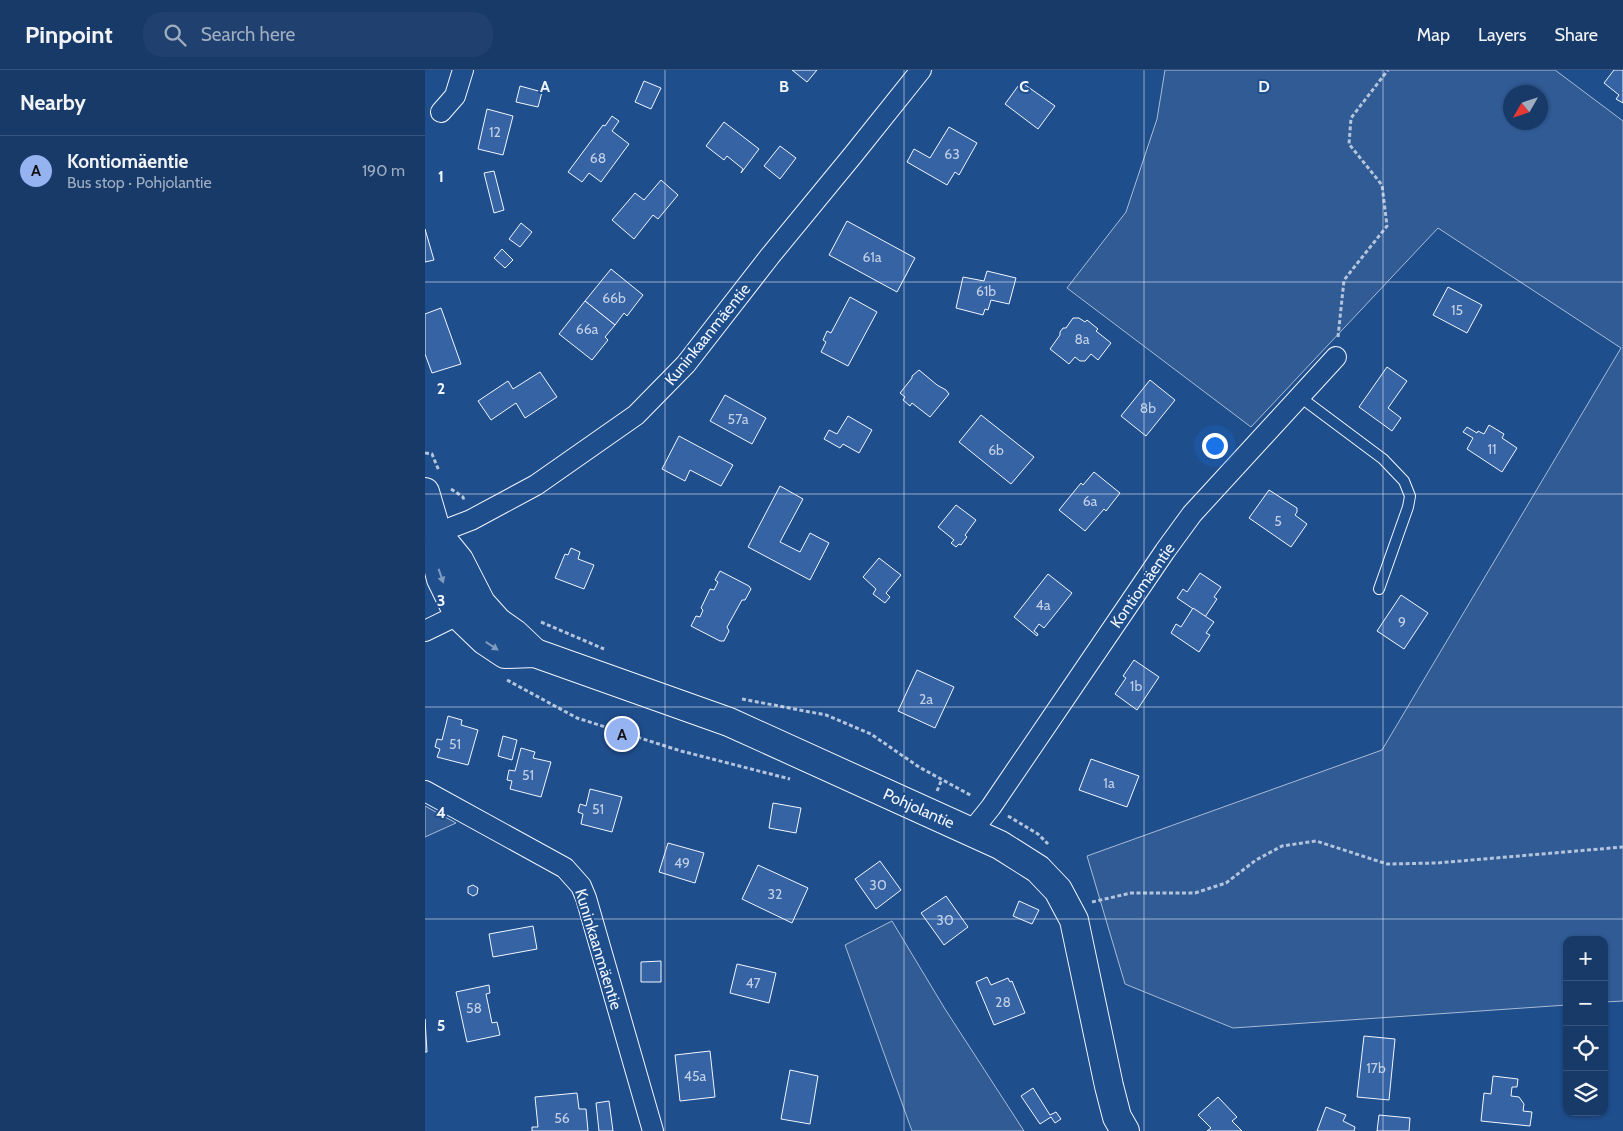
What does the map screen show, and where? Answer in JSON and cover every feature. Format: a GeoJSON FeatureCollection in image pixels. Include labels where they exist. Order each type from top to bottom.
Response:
{"type":"FeatureCollection","features":[{"type":"Feature","properties":{"kind":"street"},"geometry":{"type":"LineString","coordinates":[[441,112],[455,96],[463,70]]}},
{"type":"Feature","properties":{"kind":"street","name":"Kuninkaanmäentie"},"geometry":{"type":"LineString","coordinates":[[437,533],[471,520],[536,485],[596,445],[636,415],[686,364],[769,256],[847,163],[921,70]]}},
{"type":"Feature","properties":{"kind":"street","name":"Kontiomäentie"},"geometry":{"type":"LineString","coordinates":[[971,832],[991,806],[1192,514],[1336,357]]}},
{"type":"Feature","properties":{"kind":"street","name":"Pohjolantie"},"geometry":{"type":"LineString","coordinates":[[425,492],[437,533],[459,560],[470,609],[497,622],[515,634],[535,654],[729,722],[1000,845],[1038,869],[1058,890],[1074,920],[1109,1086],[1117,1117],[1125,1131]]}},
{"type":"Feature","properties":{"kind":"street"},"geometry":{"type":"LineString","coordinates":[[425,631],[470,609]]}},
{"type":"Feature","properties":{"kind":"street","name":"Kuninkaanmäentie"},"geometry":{"type":"LineString","coordinates":[[425,791],[565,868],[581,886],[587,898],[653,1131]]}},
{"type":"Feature","properties":{"kind":"lane"},"geometry":{"type":"LineString","coordinates":[[1300,397],[1383,459],[1404,480],[1410,496],[1408,507],[1379,589]]}},
{"type":"Feature","properties":{"kind":"path"},"geometry":{"type":"LineString","coordinates":[[1336,357],[1344,280],[1387,226],[1382,185],[1349,144],[1351,118],[1388,70]]}},
{"type":"Feature","properties":{"kind":"path"},"geometry":{"type":"LineString","coordinates":[[535,620],[609,651]]}},
{"type":"Feature","properties":{"kind":"path"},"geometry":{"type":"LineString","coordinates":[[500,676],[577,718],[681,751],[792,780]]}},
{"type":"Feature","properties":{"kind":"path"},"geometry":{"type":"LineString","coordinates":[[741,698],[826,715],[871,734],[919,767],[976,798]]}},
{"type":"Feature","properties":{"kind":"path"},"geometry":{"type":"LineString","coordinates":[[1088,903],[1131,893],[1195,894],[1226,882],[1256,860],[1282,846],[1316,841],[1387,864],[1437,863],[1623,847]]}},
{"type":"Feature","properties":{"kind":"shaded area"},"geometry":{"type":"Polygon","coordinates":[[[1165,70],[1555,70],[1623,121],[1623,1001],[1608,1002],[1608,936],[1563,936],[1563,1005],[1233,1028],[1125,984],[1087,856],[1382,750],[1621,348],[1438,228],[1251,427],[1067,288],[1126,212],[1157,119],[1165,70]]]}},
{"type":"Feature","properties":{"kind":"shaded area"},"geometry":{"type":"Polygon","coordinates":[[[425,806],[456,823],[425,837],[425,806]]]}},
{"type":"Feature","properties":{"kind":"shaded area"},"geometry":{"type":"Polygon","coordinates":[[[892,921],[945,1009],[1024,1131],[912,1131],[845,945],[892,921]]]}},
{"type":"Feature","properties":{"kind":"building"},"geometry":{"type":"Polygon","coordinates":[[[792,70],[817,70],[807,82],[792,70]]]}},
{"type":"Feature","properties":{"kind":"building"},"geometry":{"type":"Polygon","coordinates":[[[1614,70],[1623,70],[1623,103],[1616,99],[1619,95],[1604,83],[1614,70]]]}},
{"type":"Feature","properties":{"kind":"building"},"geometry":{"type":"Polygon","coordinates":[[[644,81],[661,88],[651,109],[635,102],[644,81]]]}},
{"type":"Feature","properties":{"kind":"building"},"geometry":{"type":"Polygon","coordinates":[[[1021,82],[1055,106],[1038,129],[1005,104],[1021,82]]]}},
{"type":"Feature","properties":{"kind":"building"},"geometry":{"type":"Polygon","coordinates":[[[520,86],[542,92],[538,107],[516,102],[520,86]]]}},
{"type":"Feature","properties":{"kind":"building"},"geometry":{"type":"Polygon","coordinates":[[[487,109],[513,116],[503,155],[478,149],[487,109]]]}},
{"type":"Feature","properties":{"kind":"building"},"geometry":{"type":"Polygon","coordinates":[[[612,116],[619,121],[612,131],[629,144],[601,182],[589,173],[582,182],[568,172],[603,125],[605,126],[612,116]]]}},
{"type":"Feature","properties":{"kind":"building"},"geometry":{"type":"Polygon","coordinates":[[[724,122],[759,149],[741,173],[743,169],[727,156],[724,160],[706,146],[724,122]]]}},
{"type":"Feature","properties":{"kind":"building"},"geometry":{"type":"Polygon","coordinates":[[[949,127],[977,143],[959,175],[955,172],[947,185],[907,162],[914,149],[930,158],[949,127]]]}},
{"type":"Feature","properties":{"kind":"building"},"geometry":{"type":"Polygon","coordinates":[[[780,146],[796,158],[780,179],[764,166],[780,146]]]}},
{"type":"Feature","properties":{"kind":"building"},"geometry":{"type":"Polygon","coordinates":[[[494,171],[504,210],[494,213],[484,173],[494,171]]]}},
{"type":"Feature","properties":{"kind":"building"},"geometry":{"type":"Polygon","coordinates":[[[661,180],[678,195],[658,219],[653,215],[634,239],[612,220],[635,193],[644,200],[661,180]]]}},
{"type":"Feature","properties":{"kind":"building"},"geometry":{"type":"Polygon","coordinates":[[[847,221],[915,258],[897,292],[829,255],[847,221]]]}},
{"type":"Feature","properties":{"kind":"building"},"geometry":{"type":"Polygon","coordinates":[[[521,223],[532,232],[520,247],[509,239],[521,223]]]}},
{"type":"Feature","properties":{"kind":"building"},"geometry":{"type":"Polygon","coordinates":[[[425,229],[434,260],[425,262],[425,229]]]}},
{"type":"Feature","properties":{"kind":"building"},"geometry":{"type":"Polygon","coordinates":[[[502,249],[513,260],[505,268],[494,258],[502,249]]]}},
{"type":"Feature","properties":{"kind":"building"},"geometry":{"type":"Polygon","coordinates":[[[611,269],[643,295],[627,316],[624,313],[615,325],[585,301],[611,269]]]}},
{"type":"Feature","properties":{"kind":"building"},"geometry":{"type":"Polygon","coordinates":[[[987,271],[1016,278],[1009,304],[991,300],[988,310],[985,309],[983,315],[956,308],[963,277],[984,281],[987,271]]]}},
{"type":"Feature","properties":{"kind":"building"},"geometry":{"type":"Polygon","coordinates":[[[1448,287],[1482,305],[1467,333],[1433,315],[1448,287]]]}},
{"type":"Feature","properties":{"kind":"building"},"geometry":{"type":"Polygon","coordinates":[[[850,297],[877,312],[848,366],[821,352],[826,342],[823,340],[827,331],[831,333],[850,297]]]}},
{"type":"Feature","properties":{"kind":"building"},"geometry":{"type":"Polygon","coordinates":[[[585,301],[615,325],[605,337],[608,340],[592,360],[559,334],[585,301]]]}},
{"type":"Feature","properties":{"kind":"building"},"geometry":{"type":"Polygon","coordinates":[[[441,308],[461,364],[432,373],[425,354],[425,314],[441,308]]]}},
{"type":"Feature","properties":{"kind":"building"},"geometry":{"type":"Polygon","coordinates":[[[1073,318],[1079,318],[1085,322],[1087,320],[1098,329],[1096,331],[1111,343],[1098,360],[1091,354],[1085,361],[1080,361],[1075,357],[1069,364],[1050,349],[1060,335],[1060,332],[1063,328],[1066,328],[1073,318]]]}},
{"type":"Feature","properties":{"kind":"building"},"geometry":{"type":"Polygon","coordinates":[[[1387,367],[1407,381],[1388,408],[1401,418],[1392,431],[1359,407],[1387,367]]]}},
{"type":"Feature","properties":{"kind":"building"},"geometry":{"type":"Polygon","coordinates":[[[919,370],[949,394],[930,417],[912,403],[910,406],[903,400],[905,397],[900,393],[912,376],[919,370]]]}},
{"type":"Feature","properties":{"kind":"building"},"geometry":{"type":"Polygon","coordinates":[[[540,372],[557,397],[525,418],[516,403],[491,420],[478,401],[508,381],[513,389],[540,372]]]}},
{"type":"Feature","properties":{"kind":"building"},"geometry":{"type":"Polygon","coordinates":[[[1150,380],[1175,400],[1146,436],[1121,416],[1150,380]]]}},
{"type":"Feature","properties":{"kind":"building"},"geometry":{"type":"Polygon","coordinates":[[[725,395],[766,418],[752,444],[710,421],[725,395]]]}},
{"type":"Feature","properties":{"kind":"building"},"geometry":{"type":"Polygon","coordinates":[[[981,415],[1034,457],[1011,484],[959,442],[981,415]]]}},
{"type":"Feature","properties":{"kind":"building"},"geometry":{"type":"Polygon","coordinates":[[[848,416],[872,430],[859,453],[843,444],[840,448],[824,439],[829,430],[837,434],[848,416]]]}},
{"type":"Feature","properties":{"kind":"building"},"geometry":{"type":"Polygon","coordinates":[[[1489,425],[1504,434],[1502,438],[1517,448],[1502,472],[1467,449],[1473,438],[1463,432],[1467,427],[1477,433],[1478,431],[1484,434],[1489,425]]]}},
{"type":"Feature","properties":{"kind":"building"},"geometry":{"type":"Polygon","coordinates":[[[679,436],[733,465],[721,486],[690,470],[685,481],[662,469],[679,436]]]}},
{"type":"Feature","properties":{"kind":"building"},"geometry":{"type":"Polygon","coordinates":[[[1094,472],[1120,493],[1106,511],[1104,509],[1085,531],[1059,510],[1081,483],[1083,485],[1094,472]]]}},
{"type":"Feature","properties":{"kind":"building"},"geometry":{"type":"Polygon","coordinates":[[[780,486],[803,499],[780,542],[800,552],[810,533],[829,543],[810,580],[748,547],[780,486]]]}},
{"type":"Feature","properties":{"kind":"building"},"geometry":{"type":"Polygon","coordinates":[[[1269,490],[1297,508],[1295,515],[1307,524],[1291,547],[1249,518],[1269,490]]]}},
{"type":"Feature","properties":{"kind":"building"},"geometry":{"type":"Polygon","coordinates":[[[956,505],[976,520],[965,535],[967,537],[961,545],[959,544],[956,547],[951,543],[954,540],[938,527],[956,505]]]}},
{"type":"Feature","properties":{"kind":"building"},"geometry":{"type":"Polygon","coordinates":[[[571,548],[580,552],[578,559],[594,565],[584,589],[555,578],[565,554],[568,555],[571,548]]]}},
{"type":"Feature","properties":{"kind":"building"},"geometry":{"type":"Polygon","coordinates":[[[879,558],[901,575],[886,593],[890,597],[885,603],[873,594],[876,589],[863,577],[879,558]]]}},
{"type":"Feature","properties":{"kind":"building"},"geometry":{"type":"Polygon","coordinates":[[[720,571],[749,586],[751,589],[745,600],[742,600],[727,627],[729,631],[724,641],[720,641],[691,626],[696,616],[700,617],[703,610],[701,608],[710,589],[714,590],[718,582],[715,580],[720,571]]]}},
{"type":"Feature","properties":{"kind":"building"},"geometry":{"type":"Polygon","coordinates":[[[1200,573],[1221,587],[1214,597],[1217,599],[1205,617],[1177,598],[1183,589],[1187,592],[1200,573]]]}},
{"type":"Feature","properties":{"kind":"building"},"geometry":{"type":"Polygon","coordinates":[[[1048,574],[1072,593],[1044,628],[1039,624],[1034,631],[1038,634],[1037,636],[1014,617],[1048,574]]]}},
{"type":"Feature","properties":{"kind":"building"},"geometry":{"type":"Polygon","coordinates":[[[1401,595],[1428,613],[1404,649],[1377,631],[1401,595]]]}},
{"type":"Feature","properties":{"kind":"building"},"geometry":{"type":"Polygon","coordinates":[[[1193,608],[1214,622],[1206,633],[1210,635],[1199,652],[1171,633],[1176,624],[1181,627],[1193,608]]]}},
{"type":"Feature","properties":{"kind":"building"},"geometry":{"type":"Polygon","coordinates":[[[1134,660],[1159,677],[1137,710],[1115,694],[1126,678],[1123,676],[1134,660]]]}},
{"type":"Feature","properties":{"kind":"building"},"geometry":{"type":"Polygon","coordinates":[[[917,670],[954,687],[935,728],[898,711],[917,670]]]}},
{"type":"Feature","properties":{"kind":"building"},"geometry":{"type":"Polygon","coordinates":[[[448,716],[462,720],[461,725],[478,730],[468,765],[437,757],[440,749],[435,747],[437,739],[442,740],[448,716]]]}},
{"type":"Feature","properties":{"kind":"building"},"geometry":{"type":"Polygon","coordinates":[[[503,736],[517,740],[512,760],[498,756],[503,736]]]}},
{"type":"Feature","properties":{"kind":"building"},"geometry":{"type":"Polygon","coordinates":[[[521,748],[535,752],[533,758],[551,762],[541,797],[510,789],[512,781],[507,780],[509,770],[515,771],[521,748]]]}},
{"type":"Feature","properties":{"kind":"building"},"geometry":{"type":"Polygon","coordinates":[[[1091,759],[1139,776],[1127,807],[1079,790],[1091,759]]]}},
{"type":"Feature","properties":{"kind":"building"},"geometry":{"type":"Polygon","coordinates":[[[590,789],[622,797],[612,832],[581,824],[583,814],[578,812],[580,804],[586,806],[590,789]]]}},
{"type":"Feature","properties":{"kind":"building"},"geometry":{"type":"Polygon","coordinates":[[[773,803],[801,808],[796,833],[769,828],[773,803]]]}},
{"type":"Feature","properties":{"kind":"building"},"geometry":{"type":"Polygon","coordinates":[[[668,843],[704,853],[695,883],[659,872],[668,843]]]}},
{"type":"Feature","properties":{"kind":"building"},"geometry":{"type":"Polygon","coordinates":[[[880,861],[901,890],[876,909],[855,879],[880,861]]]}},
{"type":"Feature","properties":{"kind":"building"},"geometry":{"type":"Polygon","coordinates":[[[758,865],[808,888],[792,923],[742,899],[758,865]]]}},
{"type":"Feature","properties":{"kind":"building"},"geometry":{"type":"Polygon","coordinates":[[[473,885],[478,888],[477,894],[473,896],[468,893],[468,887],[473,885]]]}},
{"type":"Feature","properties":{"kind":"building"},"geometry":{"type":"Polygon","coordinates":[[[946,896],[968,927],[944,945],[921,913],[946,896]]]}},
{"type":"Feature","properties":{"kind":"building"},"geometry":{"type":"Polygon","coordinates":[[[1019,901],[1039,910],[1032,924],[1013,916],[1019,901]]]}},
{"type":"Feature","properties":{"kind":"building"},"geometry":{"type":"Polygon","coordinates":[[[533,926],[537,949],[493,957],[489,934],[533,926]]]}},
{"type":"Feature","properties":{"kind":"building"},"geometry":{"type":"Polygon","coordinates":[[[661,961],[661,982],[641,982],[641,962],[661,961]]]}},
{"type":"Feature","properties":{"kind":"building"},"geometry":{"type":"Polygon","coordinates":[[[737,964],[776,973],[769,1003],[730,993],[737,964]]]}},
{"type":"Feature","properties":{"kind":"building"},"geometry":{"type":"Polygon","coordinates":[[[987,977],[991,985],[1008,978],[1010,982],[1012,981],[1025,1013],[994,1025],[976,982],[987,977]]]}},
{"type":"Feature","properties":{"kind":"building"},"geometry":{"type":"Polygon","coordinates":[[[489,985],[490,993],[486,994],[492,1023],[497,1022],[500,1035],[467,1042],[456,992],[489,985]]]}},
{"type":"Feature","properties":{"kind":"building"},"geometry":{"type":"Polygon","coordinates":[[[425,1019],[427,1052],[425,1052],[425,1019]]]}},
{"type":"Feature","properties":{"kind":"building"},"geometry":{"type":"Polygon","coordinates":[[[1364,1036],[1395,1039],[1389,1100],[1357,1097],[1364,1036]]]}},
{"type":"Feature","properties":{"kind":"building"},"geometry":{"type":"Polygon","coordinates":[[[710,1051],[715,1097],[680,1101],[675,1055],[710,1051]]]}},
{"type":"Feature","properties":{"kind":"building"},"geometry":{"type":"Polygon","coordinates":[[[790,1070],[818,1076],[810,1124],[781,1119],[790,1070]]]}},
{"type":"Feature","properties":{"kind":"building"},"geometry":{"type":"Polygon","coordinates":[[[1493,1076],[1518,1079],[1517,1087],[1512,1087],[1511,1096],[1519,1097],[1524,1104],[1523,1111],[1532,1112],[1530,1126],[1481,1121],[1484,1093],[1491,1094],[1493,1076]]]}},
{"type":"Feature","properties":{"kind":"building"},"geometry":{"type":"Polygon","coordinates":[[[1033,1088],[1050,1115],[1056,1112],[1061,1119],[1055,1123],[1051,1117],[1040,1124],[1021,1096],[1033,1088]]]}},
{"type":"Feature","properties":{"kind":"building"},"geometry":{"type":"Polygon","coordinates":[[[577,1093],[579,1109],[586,1109],[588,1131],[532,1131],[532,1127],[538,1127],[535,1097],[577,1093]]]}},
{"type":"Feature","properties":{"kind":"building"},"geometry":{"type":"Polygon","coordinates":[[[1218,1097],[1237,1117],[1232,1121],[1242,1131],[1207,1131],[1211,1128],[1198,1115],[1218,1097]]]}},
{"type":"Feature","properties":{"kind":"building"},"geometry":{"type":"Polygon","coordinates":[[[609,1101],[613,1131],[599,1131],[596,1103],[609,1101]]]}},
{"type":"Feature","properties":{"kind":"building"},"geometry":{"type":"Polygon","coordinates":[[[1326,1107],[1346,1115],[1343,1121],[1355,1127],[1354,1131],[1317,1131],[1326,1107]]]}},
{"type":"Feature","properties":{"kind":"building"},"geometry":{"type":"Polygon","coordinates":[[[1379,1115],[1410,1118],[1409,1131],[1377,1131],[1379,1115]]]}},
{"type":"Feature","properties":{"kind":"place","name":"Kontiomäentie"},"geometry":{"type":"Point","coordinates":[622,734]}}]}
